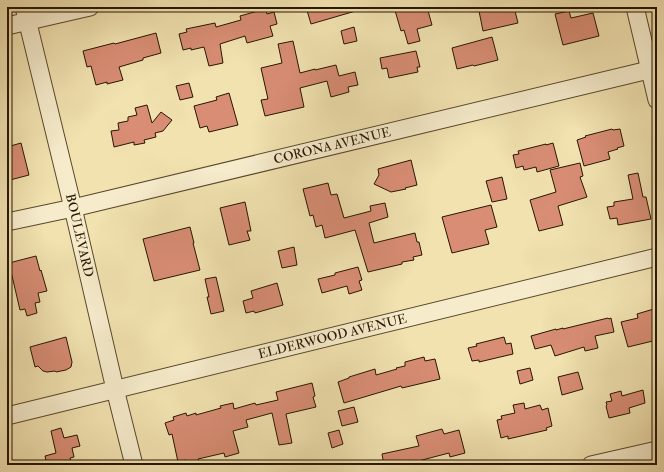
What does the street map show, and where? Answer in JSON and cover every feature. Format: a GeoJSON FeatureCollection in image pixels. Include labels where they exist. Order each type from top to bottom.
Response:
{"type":"FeatureCollection","features":[{"type":"Feature","properties":{"kind":"street"},"geometry":{"type":"LineString","coordinates":[[7,26],[26,14],[90,7]]}},
{"type":"Feature","properties":{"kind":"street"},"geometry":{"type":"LineString","coordinates":[[635,7],[653,69],[657,100]]}},
{"type":"Feature","properties":{"kind":"street","name":"BOULEVARD"},"geometry":{"type":"LineString","coordinates":[[26,14],[134,465]]}},
{"type":"Feature","properties":{"kind":"street","name":"CORONA AVENUE"},"geometry":{"type":"LineString","coordinates":[[7,222],[73,208],[653,69]]}},
{"type":"Feature","properties":{"kind":"street","name":"ELDERWOOD AVENUE"},"geometry":{"type":"LineString","coordinates":[[7,416],[657,256]]}},
{"type":"Feature","properties":{"kind":"street"},"geometry":{"type":"LineString","coordinates":[[591,465],[657,450]]}},
{"type":"Feature","properties":{"kind":"building"},"geometry":{"type":"Polygon","coordinates":[[[306,7],[358,7],[359,10],[311,24],[306,7]]]}},
{"type":"Feature","properties":{"kind":"building"},"geometry":{"type":"Polygon","coordinates":[[[394,7],[427,7],[432,25],[417,29],[420,41],[408,44],[404,30],[401,31],[394,7]]]}},
{"type":"Feature","properties":{"kind":"building"},"geometry":{"type":"Polygon","coordinates":[[[501,7],[514,7],[518,23],[483,31],[479,11],[501,7]]]}},
{"type":"Feature","properties":{"kind":"building"},"geometry":{"type":"Polygon","coordinates":[[[265,9],[267,14],[274,12],[277,24],[270,26],[273,36],[247,43],[245,36],[220,44],[223,63],[209,66],[204,47],[183,50],[179,34],[187,32],[186,29],[215,23],[216,27],[241,20],[240,16],[265,9]]]}},
{"type":"Feature","properties":{"kind":"building"},"geometry":{"type":"Polygon","coordinates":[[[569,11],[571,18],[593,13],[599,36],[563,45],[555,14],[569,11]]]}},
{"type":"Feature","properties":{"kind":"building"},"geometry":{"type":"Polygon","coordinates":[[[354,27],[357,41],[344,44],[341,31],[354,27]]]}},
{"type":"Feature","properties":{"kind":"building"},"geometry":{"type":"Polygon","coordinates":[[[156,33],[161,53],[119,67],[123,80],[96,85],[91,66],[87,67],[83,51],[156,33]]]}},
{"type":"Feature","properties":{"kind":"building"},"geometry":{"type":"Polygon","coordinates":[[[492,37],[498,60],[457,69],[452,48],[492,37]]]}},
{"type":"Feature","properties":{"kind":"building"},"geometry":{"type":"Polygon","coordinates":[[[293,41],[300,73],[336,65],[339,76],[355,72],[358,85],[348,87],[349,92],[331,97],[327,81],[300,88],[304,107],[265,116],[261,100],[268,99],[261,68],[282,63],[278,44],[293,41]]]}},
{"type":"Feature","properties":{"kind":"building"},"geometry":{"type":"Polygon","coordinates":[[[416,51],[420,67],[417,67],[418,72],[389,78],[387,68],[382,69],[380,58],[416,51]]]}},
{"type":"Feature","properties":{"kind":"building"},"geometry":{"type":"Polygon","coordinates":[[[189,83],[193,97],[180,100],[176,86],[189,83]]]}},
{"type":"Feature","properties":{"kind":"building"},"geometry":{"type":"Polygon","coordinates":[[[229,93],[238,125],[209,132],[207,126],[200,128],[194,106],[217,100],[216,97],[229,93]]]}},
{"type":"Feature","properties":{"kind":"building"},"geometry":{"type":"Polygon","coordinates":[[[147,105],[152,123],[161,112],[172,120],[163,131],[155,133],[156,137],[144,140],[145,143],[134,145],[134,142],[114,147],[111,131],[119,130],[118,123],[128,121],[128,117],[137,115],[135,108],[147,105]]]}},
{"type":"Feature","properties":{"kind":"building"},"geometry":{"type":"Polygon","coordinates":[[[612,129],[620,129],[624,146],[608,152],[610,159],[584,166],[577,140],[586,137],[585,136],[612,129]]]}},
{"type":"Feature","properties":{"kind":"building"},"geometry":{"type":"Polygon","coordinates":[[[21,143],[29,175],[10,180],[7,169],[7,147],[21,143]]]}},
{"type":"Feature","properties":{"kind":"building"},"geometry":{"type":"Polygon","coordinates":[[[553,143],[559,166],[537,172],[536,167],[524,170],[523,166],[516,168],[513,155],[519,154],[518,151],[553,143]]]}},
{"type":"Feature","properties":{"kind":"building"},"geometry":{"type":"Polygon","coordinates":[[[411,160],[417,185],[391,192],[374,184],[379,175],[378,169],[411,160]]]}},
{"type":"Feature","properties":{"kind":"building"},"geometry":{"type":"Polygon","coordinates":[[[580,163],[583,176],[580,177],[587,197],[558,206],[563,225],[539,231],[530,200],[556,192],[550,170],[580,163]]]}},
{"type":"Feature","properties":{"kind":"building"},"geometry":{"type":"Polygon","coordinates":[[[638,173],[643,197],[646,197],[651,219],[618,225],[617,218],[610,219],[607,207],[614,206],[614,202],[633,199],[628,175],[638,173]]]}},
{"type":"Feature","properties":{"kind":"building"},"geometry":{"type":"Polygon","coordinates":[[[502,177],[507,199],[492,202],[486,181],[502,177]]]}},
{"type":"Feature","properties":{"kind":"building"},"geometry":{"type":"Polygon","coordinates":[[[328,183],[331,195],[337,194],[344,218],[371,211],[370,206],[385,203],[388,217],[369,223],[374,243],[415,233],[422,255],[413,257],[414,260],[402,262],[402,264],[368,272],[355,230],[325,238],[322,225],[316,227],[313,215],[310,216],[303,189],[328,183]]]}},
{"type":"Feature","properties":{"kind":"building"},"geometry":{"type":"Polygon","coordinates":[[[245,202],[251,231],[247,231],[250,240],[229,245],[220,208],[245,202]]]}},
{"type":"Feature","properties":{"kind":"building"},"geometry":{"type":"Polygon","coordinates":[[[491,205],[497,227],[485,230],[489,244],[452,253],[442,217],[491,205]]]}},
{"type":"Feature","properties":{"kind":"building"},"geometry":{"type":"Polygon","coordinates":[[[190,227],[200,270],[154,281],[143,239],[190,227]]]}},
{"type":"Feature","properties":{"kind":"building"},"geometry":{"type":"Polygon","coordinates":[[[294,247],[297,265],[282,268],[278,251],[294,247]]]}},
{"type":"Feature","properties":{"kind":"building"},"geometry":{"type":"Polygon","coordinates":[[[36,256],[47,291],[38,293],[40,302],[35,303],[37,313],[27,316],[25,309],[20,310],[9,263],[36,256]]]}},
{"type":"Feature","properties":{"kind":"building"},"geometry":{"type":"Polygon","coordinates":[[[358,267],[362,280],[359,281],[362,290],[349,294],[347,286],[322,293],[318,279],[358,267]]]}},
{"type":"Feature","properties":{"kind":"building"},"geometry":{"type":"Polygon","coordinates":[[[216,277],[224,311],[211,314],[205,279],[216,277]]]}},
{"type":"Feature","properties":{"kind":"building"},"geometry":{"type":"Polygon","coordinates":[[[277,283],[283,305],[255,313],[254,311],[246,313],[243,301],[253,298],[251,291],[277,283]]]}},
{"type":"Feature","properties":{"kind":"building"},"geometry":{"type":"Polygon","coordinates":[[[657,308],[657,340],[628,347],[621,322],[638,318],[637,314],[657,308]]]}},
{"type":"Feature","properties":{"kind":"building"},"geometry":{"type":"Polygon","coordinates":[[[611,318],[614,332],[595,336],[598,348],[585,351],[584,347],[555,356],[551,345],[535,349],[531,336],[611,318]]]}},
{"type":"Feature","properties":{"kind":"building"},"geometry":{"type":"Polygon","coordinates":[[[66,337],[72,362],[71,367],[66,370],[47,372],[43,371],[38,366],[35,367],[30,347],[66,337]]]}},
{"type":"Feature","properties":{"kind":"building"},"geometry":{"type":"Polygon","coordinates":[[[504,337],[506,344],[511,343],[513,354],[479,362],[479,360],[472,361],[468,348],[477,346],[476,344],[504,337]]]}},
{"type":"Feature","properties":{"kind":"building"},"geometry":{"type":"Polygon","coordinates":[[[424,357],[425,361],[435,359],[440,379],[402,388],[401,386],[344,403],[338,382],[375,369],[376,375],[397,369],[396,368],[405,366],[405,362],[424,357]]]}},
{"type":"Feature","properties":{"kind":"building"},"geometry":{"type":"Polygon","coordinates":[[[530,368],[533,380],[520,384],[517,371],[530,368]]]}},
{"type":"Feature","properties":{"kind":"building"},"geometry":{"type":"Polygon","coordinates":[[[578,372],[583,389],[562,395],[558,377],[578,372]]]}},
{"type":"Feature","properties":{"kind":"building"},"geometry":{"type":"Polygon","coordinates":[[[312,383],[315,396],[313,397],[316,407],[286,414],[292,443],[279,445],[272,413],[246,420],[248,427],[233,431],[239,453],[225,457],[224,453],[198,459],[200,465],[187,465],[186,460],[178,462],[172,434],[169,435],[165,423],[174,420],[173,417],[186,413],[187,416],[196,413],[196,415],[233,403],[234,409],[255,403],[256,405],[278,400],[276,392],[312,383]]]}},
{"type":"Feature","properties":{"kind":"building"},"geometry":{"type":"Polygon","coordinates":[[[643,390],[645,403],[629,408],[630,413],[609,418],[606,402],[612,401],[610,394],[621,391],[622,396],[643,390]]]}},
{"type":"Feature","properties":{"kind":"building"},"geometry":{"type":"Polygon","coordinates":[[[524,403],[525,409],[540,405],[542,410],[548,408],[552,426],[546,428],[547,430],[508,439],[508,436],[501,438],[497,420],[502,419],[501,416],[515,413],[513,405],[524,403]]]}},
{"type":"Feature","properties":{"kind":"building"},"geometry":{"type":"Polygon","coordinates":[[[354,407],[358,422],[342,426],[338,411],[354,407]]]}},
{"type":"Feature","properties":{"kind":"building"},"geometry":{"type":"Polygon","coordinates":[[[61,428],[64,438],[77,435],[80,446],[72,448],[74,457],[70,458],[72,465],[47,465],[45,456],[56,453],[51,431],[61,428]]]}},
{"type":"Feature","properties":{"kind":"building"},"geometry":{"type":"Polygon","coordinates":[[[442,429],[444,434],[459,430],[465,453],[450,457],[449,453],[403,465],[384,465],[382,454],[419,446],[416,436],[442,429]]]}},
{"type":"Feature","properties":{"kind":"building"},"geometry":{"type":"Polygon","coordinates":[[[339,430],[343,444],[332,448],[328,433],[339,430]]]}}]}
